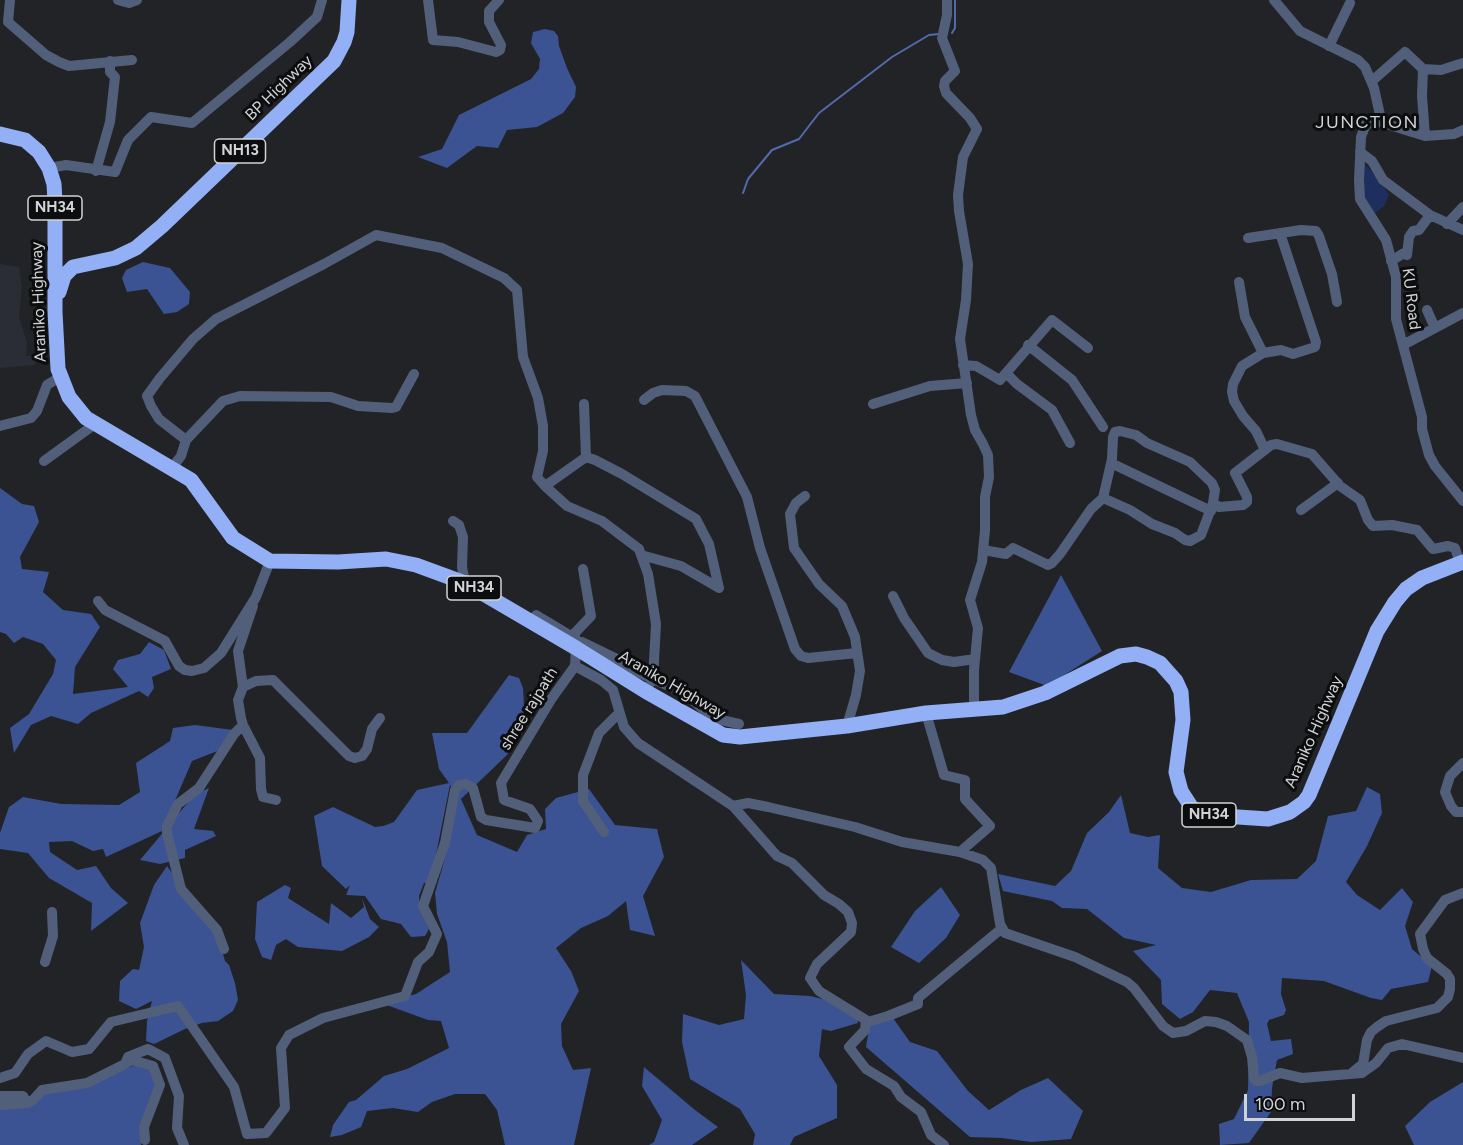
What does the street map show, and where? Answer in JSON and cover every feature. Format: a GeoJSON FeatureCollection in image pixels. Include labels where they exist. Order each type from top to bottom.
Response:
{"type":"FeatureCollection","features":[{"type":"Feature","properties":{"kind":"highway","name":"BP Highway"},"geometry":{"type":"LineString","coordinates":[[55,312],[64,276],[73,267],[115,258],[136,248],[162,226],[334,61],[347,32],[349,0]]}},
{"type":"Feature","properties":{"kind":"highway","name":"Araniko Highway"},"geometry":{"type":"LineString","coordinates":[[0,134],[25,140],[39,152],[49,168],[54,184],[55,312],[60,377],[64,388],[80,413],[191,480],[233,538],[270,561],[338,562],[386,559],[416,565],[465,583],[576,642],[649,685],[723,735],[740,737],[847,726],[926,713],[1003,707],[1045,693],[1120,656],[1136,654],[1160,663],[1170,672],[1181,692],[1183,720],[1176,772],[1181,790],[1192,808],[1208,815],[1228,817],[1258,819],[1281,815],[1298,806],[1309,795],[1377,631],[1395,602],[1406,589],[1422,578],[1461,562]]}},
{"type":"Feature","properties":{"kind":"highway"},"geometry":{"type":"LineString","coordinates":[[55,237],[68,256],[75,261],[87,263]]}},
{"type":"Feature","properties":{"kind":"street"},"geometry":{"type":"LineString","coordinates":[[10,0],[8,22],[46,55],[69,66],[132,60]]}},
{"type":"Feature","properties":{"kind":"street"},"geometry":{"type":"LineString","coordinates":[[118,0],[129,3],[137,0]]}},
{"type":"Feature","properties":{"kind":"street"},"geometry":{"type":"LineString","coordinates":[[49,168],[66,165],[115,172],[128,140],[151,117],[192,123],[317,17],[320,0]]}},
{"type":"Feature","properties":{"kind":"street"},"geometry":{"type":"LineString","coordinates":[[428,0],[433,40],[458,42],[496,52],[500,50],[501,45],[489,22],[489,11],[499,0]]}},
{"type":"Feature","properties":{"kind":"street"},"geometry":{"type":"LineString","coordinates":[[947,0],[947,15],[942,38],[955,71],[945,81],[944,86],[946,93],[970,118],[977,129],[963,157],[958,195],[969,264],[960,339],[975,430],[988,455],[989,477],[985,497],[986,523],[983,550],[979,575],[970,600],[978,628],[974,710]]}},
{"type":"Feature","properties":{"kind":"street"},"geometry":{"type":"LineString","coordinates":[[1274,0],[1300,31],[1358,60],[1365,67],[1372,81],[1380,122],[1425,136],[1454,134],[1463,130]]}},
{"type":"Feature","properties":{"kind":"street"},"geometry":{"type":"LineString","coordinates":[[1329,46],[1350,3]]}},
{"type":"Feature","properties":{"kind":"street"},"geometry":{"type":"LineString","coordinates":[[1372,81],[1405,52],[1423,69],[1441,70],[1463,63]]}},
{"type":"Feature","properties":{"kind":"street"},"geometry":{"type":"LineString","coordinates":[[96,171],[107,132],[115,77],[110,72],[110,61]]}},
{"type":"Feature","properties":{"kind":"street"},"geometry":{"type":"LineString","coordinates":[[1423,69],[1422,96],[1425,136]]}},
{"type":"Feature","properties":{"kind":"street","name":"KU Road"},"geometry":{"type":"LineString","coordinates":[[1380,122],[1370,123],[1364,127],[1361,137],[1360,199],[1386,240],[1396,277],[1396,319],[1422,417],[1422,429],[1429,454],[1435,466],[1463,501]]}},
{"type":"Feature","properties":{"kind":"street"},"geometry":{"type":"LineString","coordinates":[[107,132],[128,140]]}},
{"type":"Feature","properties":{"kind":"street"},"geometry":{"type":"LineString","coordinates":[[1360,152],[1372,160],[1383,180],[1430,215],[1463,230]]}},
{"type":"Feature","properties":{"kind":"street"},"geometry":{"type":"LineString","coordinates":[[1447,224],[1463,207]]}},
{"type":"Feature","properties":{"kind":"street"},"geometry":{"type":"LineString","coordinates":[[1391,261],[1404,253],[1407,255],[1409,237],[1413,231],[1419,230],[1430,215]]}},
{"type":"Feature","properties":{"kind":"street"},"geometry":{"type":"LineString","coordinates":[[1248,238],[1301,230],[1316,231],[1332,274],[1337,302]]}},
{"type":"Feature","properties":{"kind":"street"},"geometry":{"type":"LineString","coordinates":[[1265,450],[1256,430],[1243,416],[1234,401],[1233,384],[1242,366],[1263,353],[1281,350],[1293,354],[1315,347],[1316,342],[1280,233]]}},
{"type":"Feature","properties":{"kind":"street"},"geometry":{"type":"LineString","coordinates":[[186,440],[159,418],[147,396],[193,339],[216,320],[376,235],[442,248],[504,278],[518,290],[524,357],[538,398],[543,426],[543,451],[537,477],[567,506],[602,521],[639,549],[648,574],[656,624],[649,685],[685,693],[706,712],[721,720],[739,724]]}},
{"type":"Feature","properties":{"kind":"street"},"geometry":{"type":"LineString","coordinates":[[1239,282],[1245,317],[1263,353]]}},
{"type":"Feature","properties":{"kind":"street"},"geometry":{"type":"LineString","coordinates":[[1427,310],[1435,328]]}},
{"type":"Feature","properties":{"kind":"street"},"geometry":{"type":"LineString","coordinates":[[1403,345],[1410,344],[1463,314]]}},
{"type":"Feature","properties":{"kind":"street"},"geometry":{"type":"LineString","coordinates":[[963,365],[976,366],[996,380],[1000,380],[1052,320],[1088,348]]}},
{"type":"Feature","properties":{"kind":"street"},"geometry":{"type":"LineString","coordinates":[[1028,345],[1072,380],[1103,427]]}},
{"type":"Feature","properties":{"kind":"street"},"geometry":{"type":"LineString","coordinates":[[1006,373],[1052,410],[1070,443]]}},
{"type":"Feature","properties":{"kind":"street"},"geometry":{"type":"LineString","coordinates":[[171,469],[181,456],[186,440],[223,401],[240,396],[331,398],[358,406],[392,408],[396,407],[414,374]]}},
{"type":"Feature","properties":{"kind":"street"},"geometry":{"type":"LineString","coordinates":[[0,426],[31,418],[37,411],[47,385],[60,377]]}},
{"type":"Feature","properties":{"kind":"street"},"geometry":{"type":"LineString","coordinates":[[873,404],[930,386],[967,383]]}},
{"type":"Feature","properties":{"kind":"street"},"geometry":{"type":"LineString","coordinates":[[644,400],[662,390],[686,391],[695,396],[747,496],[760,548],[795,649],[801,656],[808,658],[857,653]]}},
{"type":"Feature","properties":{"kind":"street"},"geometry":{"type":"LineString","coordinates":[[584,404],[586,457]]}},
{"type":"Feature","properties":{"kind":"street"},"geometry":{"type":"LineString","coordinates":[[44,460],[95,424]]}},
{"type":"Feature","properties":{"kind":"street"},"geometry":{"type":"LineString","coordinates":[[983,550],[1006,554],[1013,548],[1048,565],[1060,554],[1091,509],[1102,498],[1111,463],[1115,432],[1136,435],[1147,443],[1190,462],[1203,472],[1215,490],[1212,507],[1201,536],[1190,541],[1102,498]]}},
{"type":"Feature","properties":{"kind":"street"},"geometry":{"type":"LineString","coordinates":[[1111,463],[1212,507],[1242,505],[1247,502],[1247,497],[1234,473],[1277,444],[1312,454],[1338,483],[1360,500],[1373,526],[1392,525],[1417,530],[1433,549],[1448,546],[1455,548],[1461,562]]}},
{"type":"Feature","properties":{"kind":"street"},"geometry":{"type":"LineString","coordinates":[[545,486],[586,457]]}},
{"type":"Feature","properties":{"kind":"street"},"geometry":{"type":"LineString","coordinates":[[586,457],[622,474],[696,519],[709,544],[719,588],[681,566],[641,555]]}},
{"type":"Feature","properties":{"kind":"street"},"geometry":{"type":"LineString","coordinates":[[1301,510],[1338,483]]}},
{"type":"Feature","properties":{"kind":"street"},"geometry":{"type":"LineString","coordinates":[[806,496],[796,503],[790,514],[794,548],[819,584],[842,606],[855,637],[860,671],[847,726]]}},
{"type":"Feature","properties":{"kind":"street"},"geometry":{"type":"LineString","coordinates":[[453,521],[459,525],[463,537],[462,567],[465,583]]}},
{"type":"Feature","properties":{"kind":"street"},"geometry":{"type":"LineString","coordinates":[[270,561],[238,651],[243,687],[238,700],[243,725],[260,758],[263,797],[276,800]]}},
{"type":"Feature","properties":{"kind":"street"},"geometry":{"type":"LineString","coordinates":[[536,615],[562,629],[576,642],[591,616],[583,569]]}},
{"type":"Feature","properties":{"kind":"street"},"geometry":{"type":"LineString","coordinates":[[893,596],[904,618],[928,653],[942,660],[954,662],[975,658]]}},
{"type":"Feature","properties":{"kind":"street"},"geometry":{"type":"LineString","coordinates":[[98,602],[105,610],[165,641],[179,666],[192,671],[204,668],[221,653],[256,597]]}},
{"type":"Feature","properties":{"kind":"street","name":"shree rajpath"},"geometry":{"type":"LineString","coordinates":[[0,1078],[15,1073],[28,1054],[46,1041],[72,1052],[89,1049],[111,1022],[178,1006],[234,1087],[248,1134],[266,1133],[285,1108],[281,1048],[289,1035],[323,1018],[405,996],[418,962],[429,952],[437,934],[423,906],[445,843],[455,790],[459,785],[466,784],[473,788],[482,817],[486,820],[535,828],[538,821],[530,809],[504,800],[501,783],[552,698],[575,666],[576,642]]}},
{"type":"Feature","properties":{"kind":"street"},"geometry":{"type":"LineString","coordinates":[[575,666],[601,680],[613,690],[624,727],[638,744],[733,806],[777,856],[792,862],[824,895],[848,912],[852,923],[851,932],[817,964],[810,978],[819,991],[868,1022],[918,1004],[918,998],[1001,929]]}},
{"type":"Feature","properties":{"kind":"street"},"geometry":{"type":"LineString","coordinates":[[243,687],[256,681],[273,680],[349,756],[355,758],[362,756],[368,749],[372,729],[380,718]]}},
{"type":"Feature","properties":{"kind":"street"},"geometry":{"type":"LineString","coordinates":[[604,831],[583,801],[583,775],[599,733],[619,713]]}},
{"type":"Feature","properties":{"kind":"street"},"geometry":{"type":"LineString","coordinates":[[926,713],[944,776],[965,780],[965,799],[990,826],[960,852]]}},
{"type":"Feature","properties":{"kind":"street"},"geometry":{"type":"LineString","coordinates":[[224,949],[217,930],[181,889],[167,833],[178,804],[199,788],[234,734],[243,725]]}},
{"type":"Feature","properties":{"kind":"street"},"geometry":{"type":"LineString","coordinates":[[1463,763],[1450,776],[1444,792],[1456,812],[1463,812]]}},
{"type":"Feature","properties":{"kind":"street"},"geometry":{"type":"LineString","coordinates":[[733,806],[748,803],[768,807],[855,827],[902,842],[960,852],[983,860],[991,868],[1001,929]]}},
{"type":"Feature","properties":{"kind":"street"},"geometry":{"type":"LineString","coordinates":[[1348,1074],[1363,1064],[1367,1040],[1377,1027],[1386,1021],[1437,1008],[1448,998],[1450,979],[1428,958],[1423,949],[1420,934],[1445,900],[1463,893]]}},
{"type":"Feature","properties":{"kind":"street"},"geometry":{"type":"LineString","coordinates":[[45,962],[53,936],[52,912]]}},
{"type":"Feature","properties":{"kind":"street"},"geometry":{"type":"LineString","coordinates":[[1001,929],[1013,936],[1076,957],[1126,982],[1134,988],[1163,1026],[1173,1033],[1186,1031],[1205,1021],[1227,1026],[1247,1040],[1256,1081],[1260,1082],[1280,1073],[1302,1078],[1362,1073],[1376,1063],[1388,1048],[1402,1044],[1463,1058]]}},
{"type":"Feature","properties":{"kind":"street"},"geometry":{"type":"LineString","coordinates":[[866,1020],[865,1030],[849,1047],[866,1069],[894,1086],[901,1098],[921,1112],[931,1135],[944,1145]]}},
{"type":"Feature","properties":{"kind":"street"},"geometry":{"type":"LineString","coordinates":[[125,1064],[128,1057],[148,1049],[165,1058],[179,1096],[177,1128],[184,1145]]}},
{"type":"Feature","properties":{"kind":"street"},"geometry":{"type":"LineString","coordinates":[[0,1105],[27,1103],[42,1090],[87,1083],[132,1060],[153,1066],[160,1085],[144,1127],[145,1140]]}},
{"type":"Feature","properties":{"kind":"street"},"geometry":{"type":"LineString","coordinates":[[0,1096],[23,1096],[27,1103]]}},
{"type":"Feature","properties":{"kind":"shaded area"},"geometry":{"type":"Polygon","coordinates":[[[545,29],[554,31],[558,36],[559,46],[576,87],[575,97],[563,113],[537,127],[507,130],[498,148],[477,146],[447,168],[418,157],[442,149],[459,115],[531,79],[539,69],[540,59],[531,43],[533,32],[545,29]]]}},
{"type":"Feature","properties":{"kind":"shaded area"},"geometry":{"type":"Polygon","coordinates":[[[1364,164],[1389,195],[1384,206],[1375,213],[1364,194],[1364,164]]]}},
{"type":"Feature","properties":{"kind":"shaded area"},"geometry":{"type":"Polygon","coordinates":[[[143,262],[170,268],[190,292],[189,304],[177,312],[164,314],[147,289],[127,292],[122,278],[126,270],[143,262]]]}},
{"type":"Feature","properties":{"kind":"shaded area"},"geometry":{"type":"Polygon","coordinates":[[[0,264],[19,267],[22,287],[19,316],[27,343],[26,356],[35,356],[35,365],[0,368],[0,264]]]}},
{"type":"Feature","properties":{"kind":"shaded area"},"geometry":{"type":"Polygon","coordinates":[[[0,488],[22,504],[34,506],[39,522],[20,557],[22,569],[49,572],[43,592],[63,610],[91,614],[100,627],[75,667],[73,694],[128,687],[113,669],[118,660],[140,654],[149,642],[164,650],[171,669],[152,677],[154,688],[148,697],[139,691],[91,713],[78,724],[51,716],[31,725],[14,753],[10,728],[29,714],[53,674],[56,660],[43,644],[23,637],[14,643],[6,634],[0,632],[0,488]]]}},
{"type":"Feature","properties":{"kind":"shaded area"},"geometry":{"type":"Polygon","coordinates":[[[1061,575],[1102,651],[1047,686],[1009,672],[1061,575]]]}},
{"type":"Feature","properties":{"kind":"shaded area"},"geometry":{"type":"Polygon","coordinates":[[[509,675],[519,678],[523,688],[525,724],[507,755],[461,799],[477,835],[517,852],[527,835],[546,829],[545,809],[556,798],[589,789],[615,825],[657,829],[664,857],[643,896],[655,936],[630,930],[626,901],[608,916],[581,928],[556,948],[571,971],[579,991],[561,1024],[562,1046],[573,1070],[591,1068],[574,1145],[505,1145],[497,1110],[485,1094],[455,1094],[432,1102],[418,1112],[393,1108],[367,1111],[361,1127],[330,1137],[333,1125],[349,1102],[356,1100],[384,1076],[407,1069],[449,1048],[441,1021],[428,1020],[381,1003],[416,994],[450,972],[447,942],[437,914],[435,893],[449,844],[454,790],[450,785],[430,884],[424,883],[419,896],[420,910],[429,929],[425,936],[411,937],[401,924],[381,919],[365,896],[346,895],[350,885],[346,889],[322,866],[314,816],[333,807],[375,827],[383,826],[394,822],[417,790],[449,783],[439,769],[432,733],[467,733],[509,675]]]}},
{"type":"Feature","properties":{"kind":"shaded area"},"geometry":{"type":"Polygon","coordinates":[[[195,725],[233,730],[220,750],[192,761],[162,831],[106,857],[103,849],[93,851],[72,841],[49,842],[50,852],[77,870],[96,866],[111,888],[128,903],[91,931],[92,903],[49,878],[28,853],[0,849],[0,833],[9,807],[23,797],[61,804],[119,805],[140,792],[136,763],[170,741],[173,728],[195,725]]]}},
{"type":"Feature","properties":{"kind":"shaded area"},"geometry":{"type":"Polygon","coordinates":[[[1367,787],[1380,794],[1382,813],[1367,846],[1346,882],[1357,895],[1380,910],[1402,888],[1413,902],[1405,926],[1412,949],[1432,966],[1428,982],[1391,989],[1382,1000],[1324,981],[1282,978],[1281,994],[1286,1010],[1284,1015],[1269,1020],[1267,1024],[1271,1041],[1291,1039],[1293,1054],[1277,1060],[1271,1112],[1249,1143],[1220,1145],[1219,1124],[1234,1119],[1248,1090],[1249,1022],[1237,993],[1210,990],[1193,1012],[1180,1019],[1162,1004],[1161,980],[1133,951],[1156,945],[1124,938],[1087,909],[1062,908],[1052,901],[1003,891],[998,874],[1055,886],[1071,871],[1087,833],[1109,812],[1121,795],[1130,833],[1148,837],[1160,835],[1158,868],[1182,888],[1211,892],[1251,880],[1297,879],[1316,861],[1328,816],[1356,811],[1367,787]]]}},
{"type":"Feature","properties":{"kind":"shaded area"},"geometry":{"type":"Polygon","coordinates":[[[209,788],[194,829],[213,831],[216,836],[185,850],[185,858],[160,864],[140,860],[195,794],[209,788]]]}},
{"type":"Feature","properties":{"kind":"shaded area"},"geometry":{"type":"Polygon","coordinates":[[[167,866],[219,939],[225,961],[229,965],[235,983],[238,1000],[233,1011],[218,1021],[202,1023],[185,1029],[154,1044],[146,1041],[147,1021],[152,1001],[136,1009],[119,1001],[120,981],[133,969],[139,970],[144,947],[140,923],[154,885],[167,866]]]}},
{"type":"Feature","properties":{"kind":"shaded area"},"geometry":{"type":"Polygon","coordinates":[[[285,885],[291,888],[288,898],[329,924],[331,903],[351,918],[364,907],[362,898],[370,919],[379,927],[369,937],[342,951],[298,947],[286,939],[276,945],[271,960],[262,957],[255,939],[257,902],[285,885]]]}},
{"type":"Feature","properties":{"kind":"shaded area"},"geometry":{"type":"Polygon","coordinates":[[[941,887],[960,915],[946,938],[919,963],[891,947],[915,911],[941,887]]]}},
{"type":"Feature","properties":{"kind":"shaded area"},"geometry":{"type":"Polygon","coordinates":[[[741,960],[774,994],[810,996],[855,1007],[858,1023],[831,1031],[822,1029],[819,1056],[837,1085],[837,1118],[794,1137],[790,1145],[753,1145],[755,1134],[740,1109],[690,1079],[682,1042],[683,1014],[719,1025],[744,1019],[746,995],[741,960]]]}},
{"type":"Feature","properties":{"kind":"shaded area"},"geometry":{"type":"Polygon","coordinates":[[[871,1016],[893,1018],[910,1042],[937,1051],[968,1091],[989,1110],[1021,1090],[1048,1078],[1083,1111],[1071,1139],[1031,1142],[970,1137],[866,1047],[871,1016]]]}},
{"type":"Feature","properties":{"kind":"shaded area"},"geometry":{"type":"Polygon","coordinates":[[[139,1064],[158,1075],[141,1135],[141,1145],[0,1145],[0,1107],[139,1064]]]}},
{"type":"Feature","properties":{"kind":"shaded area"},"geometry":{"type":"Polygon","coordinates":[[[644,1067],[718,1127],[692,1145],[649,1145],[654,1142],[662,1120],[642,1086],[644,1067]]]}},
{"type":"Feature","properties":{"kind":"shaded area"},"geometry":{"type":"Polygon","coordinates":[[[1463,1082],[1463,1145],[1414,1145],[1405,1126],[1430,1102],[1463,1082]]]}},
{"type":"Feature","properties":{"kind":"waterway"},"geometry":{"type":"LineString","coordinates":[[952,33],[955,28],[955,0]]}},
{"type":"Feature","properties":{"kind":"waterway"},"geometry":{"type":"LineString","coordinates":[[743,193],[748,179],[772,150],[799,139],[819,113],[892,57],[929,35],[939,34]]}},
{"type":"Feature","properties":{"kind":"district","name":"JUNCTION"},"geometry":{"type":"Point","coordinates":[1367,123]}}]}
